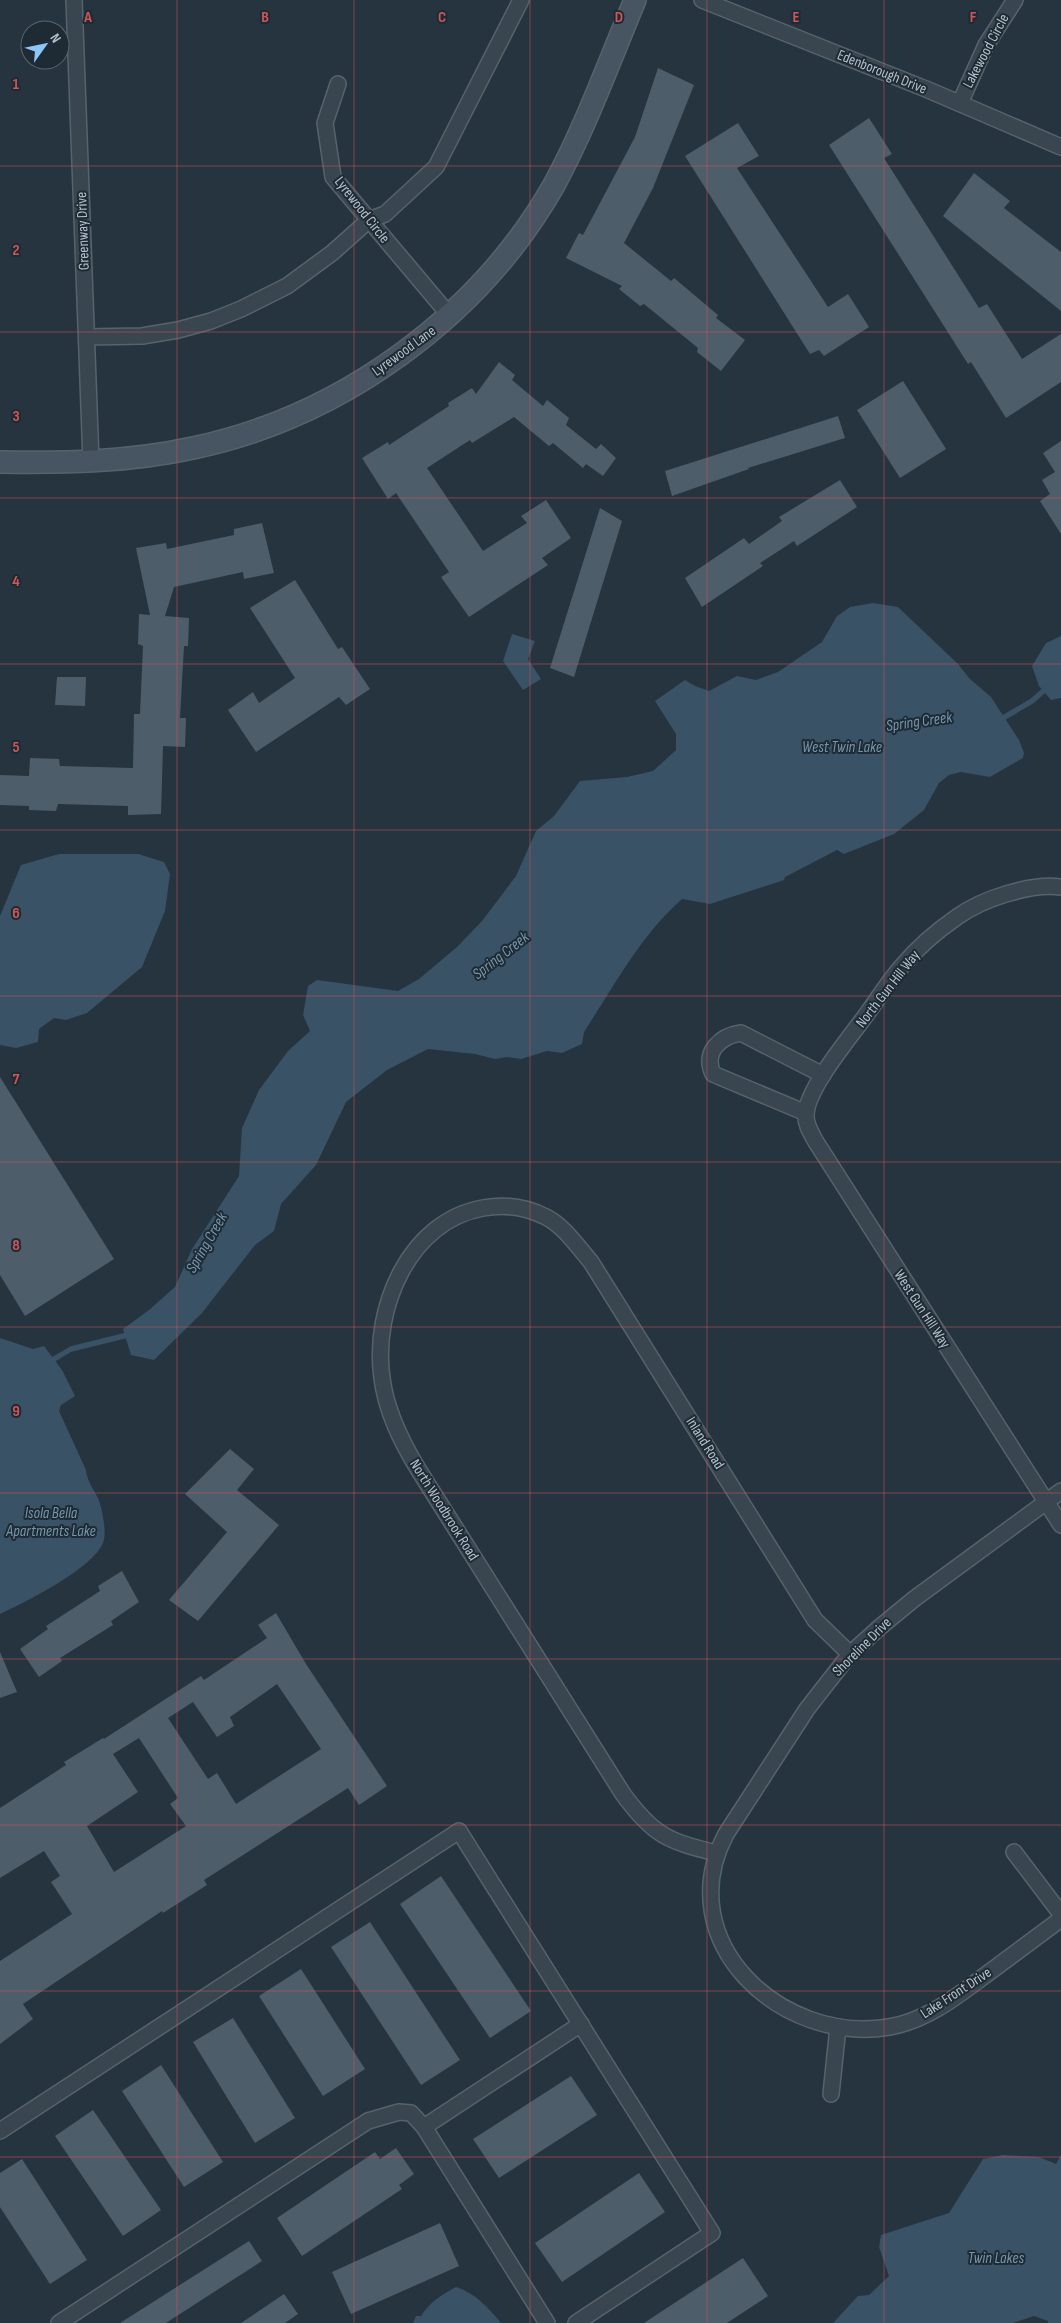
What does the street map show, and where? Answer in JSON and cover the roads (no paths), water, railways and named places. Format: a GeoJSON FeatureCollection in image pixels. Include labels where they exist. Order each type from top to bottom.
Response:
{"type":"FeatureCollection","features":[{"type":"Feature","properties":{"kind":"street","name":"Greenway Drive"},"geometry":{"type":"LineString","coordinates":[[74,0],[91,462]]}},
{"type":"Feature","properties":{"kind":"street"},"geometry":{"type":"LineString","coordinates":[[87,338],[142,336],[169,332],[226,315],[287,286],[332,253],[369,220],[385,214],[436,167],[521,0]]}},
{"type":"Feature","properties":{"kind":"street","name":"Lyrewood Lane"},"geometry":{"type":"LineString","coordinates":[[0,462],[91,462],[146,457],[194,448],[284,419],[322,403],[395,359],[450,316],[493,270],[526,228],[553,186],[574,147],[636,0]]}},
{"type":"Feature","properties":{"kind":"street","name":"Edenborough Drive"},"geometry":{"type":"LineString","coordinates":[[702,0],[960,103],[1061,147]]}},
{"type":"Feature","properties":{"kind":"street","name":"Lakewood Circle"},"geometry":{"type":"LineString","coordinates":[[960,103],[986,45],[1015,0]]}},
{"type":"Feature","properties":{"kind":"street","name":"Lyrewood Circle"},"geometry":{"type":"LineString","coordinates":[[338,84],[325,123],[334,177],[450,316]]}},
{"type":"Feature","properties":{"kind":"street","name":"North Gun Hill Way"},"geometry":{"type":"LineString","coordinates":[[806,1113],[812,1095],[823,1075],[903,964],[928,940],[958,916],[996,898],[1030,888],[1061,887]]}},
{"type":"Feature","properties":{"kind":"street"},"geometry":{"type":"LineString","coordinates":[[806,1113],[713,1074],[710,1067],[713,1050],[723,1038],[741,1033],[823,1075]]}},
{"type":"Feature","properties":{"kind":"street","name":"West Gun Hill Way"},"geometry":{"type":"LineString","coordinates":[[806,1113],[808,1126],[816,1142],[1061,1525]]}},
{"type":"Feature","properties":{"kind":"street","name":"North Woodbrook Road"},"geometry":{"type":"LineString","coordinates":[[562,1229],[547,1217],[530,1210],[510,1206],[490,1206],[470,1210],[450,1218],[431,1231],[415,1249],[402,1271],[390,1299],[383,1327],[381,1377],[396,1427],[418,1469],[636,1813],[661,1835],[683,1845],[716,1853]]}},
{"type":"Feature","properties":{"kind":"street","name":"Inland Road"},"geometry":{"type":"LineString","coordinates":[[562,1229],[591,1262],[816,1620],[850,1654]]}},
{"type":"Feature","properties":{"kind":"street","name":"Shoreline Drive"},"geometry":{"type":"LineString","coordinates":[[716,1853],[726,1834],[806,1709],[850,1654],[914,1599],[1061,1491]]}},
{"type":"Feature","properties":{"kind":"street"},"geometry":{"type":"LineString","coordinates":[[0,2131],[458,1831],[712,2233],[576,2323]]}},
{"type":"Feature","properties":{"kind":"street"},"geometry":{"type":"LineString","coordinates":[[1014,1852],[1061,1914]]}},
{"type":"Feature","properties":{"kind":"street","name":"Lake Front Drive"},"geometry":{"type":"LineString","coordinates":[[716,1853],[710,1892],[711,1915],[717,1936],[728,1957],[765,1996],[791,2011],[817,2022],[838,2027],[889,2028],[910,2022],[935,2010],[1061,1919]]}},
{"type":"Feature","properties":{"kind":"street"},"geometry":{"type":"LineString","coordinates":[[424,2127],[581,2024]]}},
{"type":"Feature","properties":{"kind":"street"},"geometry":{"type":"LineString","coordinates":[[831,2094],[838,2027]]}},
{"type":"Feature","properties":{"kind":"street"},"geometry":{"type":"LineString","coordinates":[[59,2323],[368,2121],[399,2112],[411,2113],[424,2127],[547,2323]]}},
{"type":"Feature","properties":{"kind":"water","name":"West Twin Lake"},"geometry":{"type":"Polygon","coordinates":[[[873,603],[898,607],[958,664],[970,679],[991,697],[1019,740],[1024,753],[1023,758],[990,777],[961,772],[949,775],[939,783],[924,810],[894,834],[844,854],[837,850],[785,877],[784,880],[710,904],[682,899],[654,928],[629,962],[584,1032],[582,1044],[562,1053],[547,1051],[521,1059],[507,1057],[495,1059],[475,1054],[428,1049],[387,1070],[346,1102],[316,1165],[281,1204],[274,1231],[255,1245],[202,1313],[154,1360],[131,1355],[123,1329],[149,1310],[175,1287],[192,1249],[239,1176],[242,1128],[259,1090],[288,1051],[310,1031],[303,1015],[308,986],[317,980],[398,991],[419,979],[457,947],[482,921],[516,876],[536,831],[554,816],[580,781],[627,777],[653,771],[676,750],[676,734],[655,701],[685,680],[709,691],[737,676],[756,680],[778,672],[822,642],[837,616],[850,607],[873,603]]]}},
{"type":"Feature","properties":{"kind":"water"},"geometry":{"type":"Polygon","coordinates":[[[512,634],[535,641],[528,659],[541,679],[523,690],[503,661],[512,634]]]}},
{"type":"Feature","properties":{"kind":"water"},"geometry":{"type":"Polygon","coordinates":[[[1061,636],[1061,698],[1051,700],[1039,686],[1032,666],[1046,643],[1061,636]]]}},
{"type":"Feature","properties":{"kind":"water"},"geometry":{"type":"Polygon","coordinates":[[[59,854],[138,854],[164,862],[170,874],[165,911],[142,967],[87,1013],[66,1020],[54,1018],[39,1029],[38,1042],[16,1048],[0,1045],[0,916],[21,865],[59,854]]]}},
{"type":"Feature","properties":{"kind":"water","name":"Isola Bella Apartments Lake"},"geometry":{"type":"Polygon","coordinates":[[[0,1338],[33,1349],[44,1346],[62,1370],[75,1396],[61,1405],[59,1411],[99,1501],[105,1531],[103,1543],[86,1563],[57,1584],[0,1614],[0,1338]]]}},
{"type":"Feature","properties":{"kind":"water","name":"Twin Lakes"},"geometry":{"type":"Polygon","coordinates":[[[1003,2155],[1039,2157],[1056,2164],[1061,2155],[1061,2323],[1048,2323],[1048,2321],[1034,2316],[1013,2323],[833,2323],[858,2296],[869,2295],[889,2276],[879,2247],[881,2235],[949,2213],[983,2159],[1003,2155]]]}},
{"type":"Feature","properties":{"kind":"water"},"geometry":{"type":"Polygon","coordinates":[[[456,2287],[481,2301],[501,2323],[413,2323],[416,2316],[421,2316],[436,2299],[456,2287]]]}},
{"type":"Feature","properties":{"kind":"waterway","name":"Spring Creek"},"geometry":{"type":"LineString","coordinates":[[998,721],[1032,701],[1048,687]]}},
{"type":"Feature","properties":{"kind":"waterway","name":"Spring Creek"},"geometry":{"type":"LineString","coordinates":[[49,1362],[71,1349],[132,1334]]}}]}
